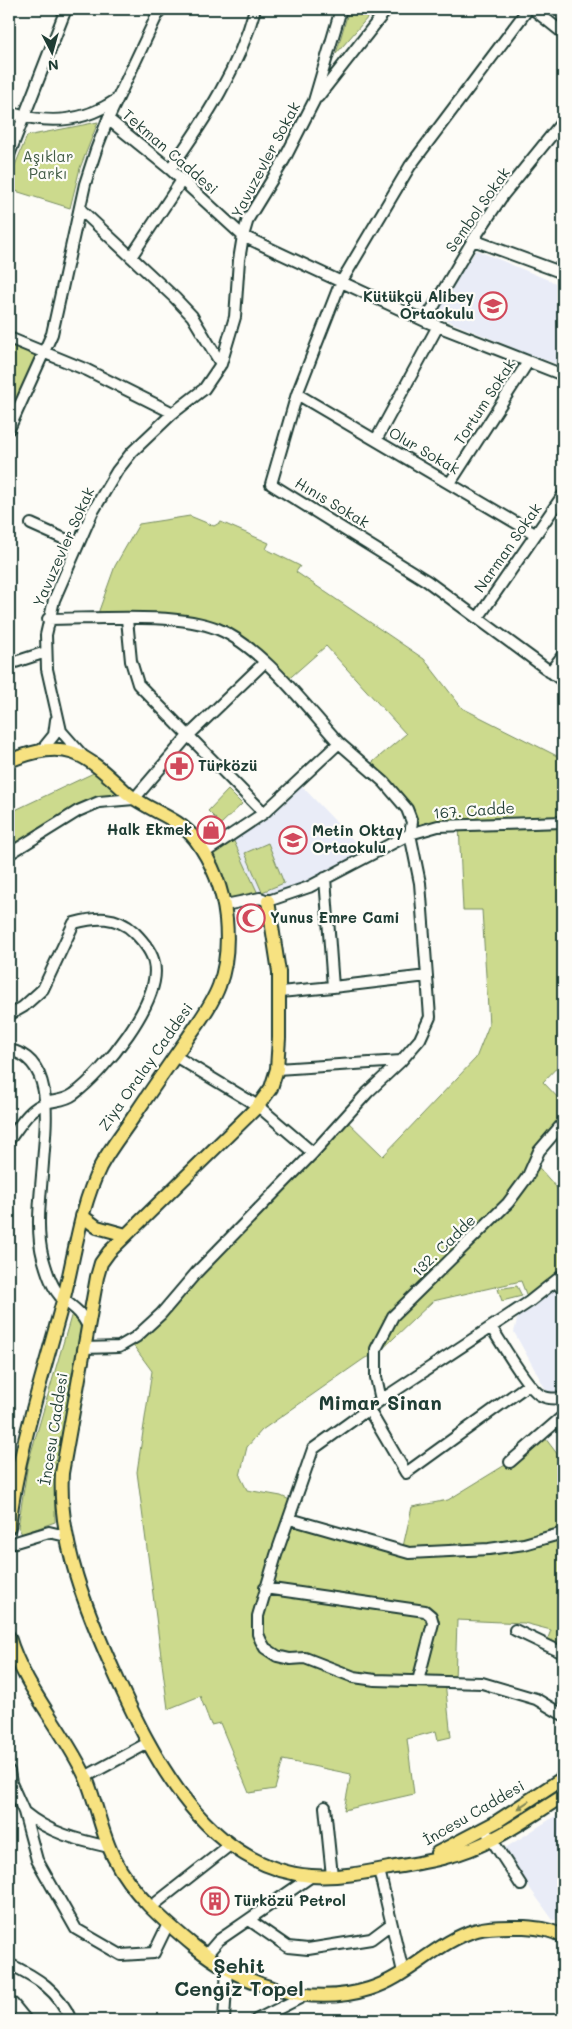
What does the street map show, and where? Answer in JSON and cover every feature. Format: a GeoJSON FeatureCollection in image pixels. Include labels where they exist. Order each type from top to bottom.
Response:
{"type":"FeatureCollection","features":[{"type":"Feature","properties":{"kind":"main road","name":"Ziya Oralay Caddesi"},"geometry":{"type":"LineString","coordinates":[[9,761],[40,751],[62,749],[83,756],[102,769],[134,799],[184,827],[204,854],[216,876],[225,906],[227,944],[219,986],[205,1012],[176,1056],[114,1142],[100,1169],[82,1216],[63,1299],[22,1455],[9,1523]]}},
{"type":"Feature","properties":{"kind":"main road","name":"İncesu Caddesi"},"geometry":{"type":"LineString","coordinates":[[268,901],[276,944],[280,992],[277,1068],[271,1088],[258,1106],[109,1252],[102,1263],[84,1348],[62,1473],[60,1499],[66,1536],[92,1620],[148,1743],[190,1805],[207,1825],[230,1845],[264,1865],[286,1872],[312,1876],[332,1876],[379,1870],[425,1860],[488,1834],[563,1796]]}},
{"type":"Feature","properties":{"kind":"main road"},"geometry":{"type":"LineString","coordinates":[[82,1216],[97,1226],[126,1235]]}},
{"type":"Feature","properties":{"kind":"main road"},"geometry":{"type":"LineString","coordinates":[[9,1637],[23,1670],[85,1777],[109,1848],[124,1875],[168,1924],[226,1970],[265,1985],[304,1996],[332,1995],[368,1989],[384,1983],[445,1945],[478,1929],[519,1927],[562,1934]]}},
{"type":"Feature","properties":{"kind":"main road","name":"İncesu Caddesi"},"geometry":{"type":"LineString","coordinates":[[488,1834],[563,1778]]}},
{"type":"Feature","properties":{"kind":"street"},"geometry":{"type":"LineString","coordinates":[[9,155],[66,9]]}},
{"type":"Feature","properties":{"kind":"street"},"geometry":{"type":"LineString","coordinates":[[9,428],[52,334],[85,184],[108,119],[160,9]]}},
{"type":"Feature","properties":{"kind":"street"},"geometry":{"type":"LineString","coordinates":[[170,169],[199,128],[219,95],[235,60],[254,9]]}},
{"type":"Feature","properties":{"kind":"street","name":"Yavuzevler Sokak"},"geometry":{"type":"LineString","coordinates":[[57,717],[46,652],[48,619],[54,600],[92,513],[117,471],[132,452],[174,412],[204,389],[221,364],[235,317],[243,236],[248,219],[276,174],[314,101],[342,9]]}},
{"type":"Feature","properties":{"kind":"street"},"geometry":{"type":"LineString","coordinates":[[314,101],[387,9]]}},
{"type":"Feature","properties":{"kind":"street","name":"Hınıs Sokak"},"geometry":{"type":"LineString","coordinates":[[528,9],[410,166],[340,284],[297,394],[271,484],[427,580],[563,681]]}},
{"type":"Feature","properties":{"kind":"street"},"geometry":{"type":"LineString","coordinates":[[533,9],[563,33]]}},
{"type":"Feature","properties":{"kind":"street","name":"Tekman Caddesi"},"geometry":{"type":"LineString","coordinates":[[9,112],[40,121],[79,117],[98,112],[117,100]]}},
{"type":"Feature","properties":{"kind":"street","name":"Tekman Caddesi"},"geometry":{"type":"LineString","coordinates":[[108,119],[170,169],[243,236],[340,284],[425,321],[563,375]]}},
{"type":"Feature","properties":{"kind":"street","name":"Sembol Sokak"},"geometry":{"type":"LineString","coordinates":[[425,321],[473,240],[503,195],[563,122]]}},
{"type":"Feature","properties":{"kind":"street"},"geometry":{"type":"LineString","coordinates":[[131,257],[182,180]]}},
{"type":"Feature","properties":{"kind":"street"},"geometry":{"type":"LineString","coordinates":[[80,209],[192,316],[221,364]]}},
{"type":"Feature","properties":{"kind":"street"},"geometry":{"type":"LineString","coordinates":[[473,240],[563,273]]}},
{"type":"Feature","properties":{"kind":"street"},"geometry":{"type":"LineString","coordinates":[[376,440],[438,326]]}},
{"type":"Feature","properties":{"kind":"street"},"geometry":{"type":"LineString","coordinates":[[9,338],[86,370],[174,412]]}},
{"type":"Feature","properties":{"kind":"street","name":"Tortum Sokak"},"geometry":{"type":"LineString","coordinates":[[450,483],[528,362]]}},
{"type":"Feature","properties":{"kind":"street","name":"Olur Sokak"},"geometry":{"type":"LineString","coordinates":[[297,394],[535,534]]}},
{"type":"Feature","properties":{"kind":"street","name":"Narman Sokak"},"geometry":{"type":"LineString","coordinates":[[478,618],[563,495]]}},
{"type":"Feature","properties":{"kind":"street"},"geometry":{"type":"LineString","coordinates":[[31,524],[78,545]]}},
{"type":"Feature","properties":{"kind":"street"},"geometry":{"type":"LineString","coordinates":[[48,619],[127,619],[194,622],[218,628],[236,639],[265,662],[338,743],[384,782],[399,798],[412,822],[410,834],[420,883],[430,1017],[420,1039],[401,1061],[368,1092],[313,1153],[196,1273],[161,1314],[136,1338],[119,1347],[84,1348]]}},
{"type":"Feature","properties":{"kind":"street"},"geometry":{"type":"LineString","coordinates":[[127,619],[131,661],[138,684],[152,696],[188,736],[264,813]]}},
{"type":"Feature","properties":{"kind":"street"},"geometry":{"type":"LineString","coordinates":[[9,664],[46,652]]}},
{"type":"Feature","properties":{"kind":"street"},"geometry":{"type":"LineString","coordinates":[[550,672],[563,655]]}},
{"type":"Feature","properties":{"kind":"street"},"geometry":{"type":"LineString","coordinates":[[9,854],[78,811],[99,802],[134,799],[188,736],[265,662]]}},
{"type":"Feature","properties":{"kind":"street"},"geometry":{"type":"LineString","coordinates":[[40,751],[54,735],[57,717]]}},
{"type":"Feature","properties":{"kind":"street"},"geometry":{"type":"LineString","coordinates":[[57,717],[66,738],[83,756]]}},
{"type":"Feature","properties":{"kind":"street"},"geometry":{"type":"LineString","coordinates":[[204,854],[264,813],[338,743]]}},
{"type":"Feature","properties":{"kind":"street","name":"167. Cadde"},"geometry":{"type":"LineString","coordinates":[[225,906],[260,898],[268,901],[309,886],[410,834],[452,825],[563,822]]}},
{"type":"Feature","properties":{"kind":"street"},"geometry":{"type":"LineString","coordinates":[[325,878],[333,987]]}},
{"type":"Feature","properties":{"kind":"street"},"geometry":{"type":"LineString","coordinates":[[9,1015],[23,1008],[42,989],[67,933],[74,923],[97,917],[123,922],[144,941],[154,963],[153,990],[105,1066],[72,1096],[63,1100],[46,1103],[30,1113],[9,1140]]}},
{"type":"Feature","properties":{"kind":"street"},"geometry":{"type":"LineString","coordinates":[[280,992],[427,976]]}},
{"type":"Feature","properties":{"kind":"street"},"geometry":{"type":"LineString","coordinates":[[9,1050],[20,1054],[36,1070],[46,1103],[40,1242],[49,1276],[54,1289],[63,1299],[76,1307],[88,1326]]}},
{"type":"Feature","properties":{"kind":"street"},"geometry":{"type":"LineString","coordinates":[[176,1056],[258,1106],[313,1153]]}},
{"type":"Feature","properties":{"kind":"street"},"geometry":{"type":"LineString","coordinates":[[277,1068],[401,1061]]}},
{"type":"Feature","properties":{"kind":"street","name":"132. Cadde"},"geometry":{"type":"LineString","coordinates":[[380,1400],[376,1378],[376,1349],[393,1316],[508,1203],[528,1176],[539,1151],[563,1123]]}},
{"type":"Feature","properties":{"kind":"street"},"geometry":{"type":"LineString","coordinates":[[563,1290],[559,1278],[491,1327],[380,1400],[313,1449],[265,1588],[258,1616],[258,1634],[262,1644],[271,1652],[290,1659],[305,1658],[354,1677],[482,1683],[508,1689],[536,1699],[563,1716]]}},
{"type":"Feature","properties":{"kind":"street"},"geometry":{"type":"LineString","coordinates":[[491,1327],[529,1384],[539,1394],[548,1398],[563,1398]]}},
{"type":"Feature","properties":{"kind":"street"},"geometry":{"type":"LineString","coordinates":[[368,1410],[406,1472],[529,1384]]}},
{"type":"Feature","properties":{"kind":"street"},"geometry":{"type":"LineString","coordinates":[[510,1462],[563,1416]]}},
{"type":"Feature","properties":{"kind":"street"},"geometry":{"type":"LineString","coordinates":[[290,1519],[409,1553],[489,1549],[524,1544],[563,1533]]}},
{"type":"Feature","properties":{"kind":"street"},"geometry":{"type":"LineString","coordinates":[[9,1544],[49,1532],[66,1536]]}},
{"type":"Feature","properties":{"kind":"street"},"geometry":{"type":"LineString","coordinates":[[265,1588],[425,1611],[431,1616],[433,1623],[418,1681]]}},
{"type":"Feature","properties":{"kind":"street"},"geometry":{"type":"LineString","coordinates":[[515,1630],[563,1653]]}},
{"type":"Feature","properties":{"kind":"street"},"geometry":{"type":"LineString","coordinates":[[85,1777],[148,1743]]}},
{"type":"Feature","properties":{"kind":"street"},"geometry":{"type":"LineString","coordinates":[[9,1771],[11,1783],[24,1812],[37,1860],[76,1929],[121,1955],[154,1954],[168,1924]]}},
{"type":"Feature","properties":{"kind":"street"},"geometry":{"type":"LineString","coordinates":[[326,1807],[332,1876]]}},
{"type":"Feature","properties":{"kind":"street"},"geometry":{"type":"LineString","coordinates":[[24,1812],[42,1826],[74,1839],[109,1848]]}},
{"type":"Feature","properties":{"kind":"street"},"geometry":{"type":"LineString","coordinates":[[488,1834],[521,1885]]}},
{"type":"Feature","properties":{"kind":"street"},"geometry":{"type":"LineString","coordinates":[[151,1907],[230,1845]]}},
{"type":"Feature","properties":{"kind":"street"},"geometry":{"type":"LineString","coordinates":[[379,1870],[403,1972]]}},
{"type":"Feature","properties":{"kind":"street"},"geometry":{"type":"LineString","coordinates":[[206,1955],[219,1940],[312,1876]]}},
{"type":"Feature","properties":{"kind":"street"},"geometry":{"type":"LineString","coordinates":[[249,1920],[288,1947],[308,1950],[371,1939],[391,1924]]}},
{"type":"Feature","properties":{"kind":"street"},"geometry":{"type":"LineString","coordinates":[[9,1964],[31,1974],[50,1989],[65,2005],[71,2020]]}},
{"type":"Feature","properties":{"kind":"street"},"geometry":{"type":"LineString","coordinates":[[224,2020],[226,1970]]}},
{"type":"Feature","properties":{"kind":"street"},"geometry":{"type":"LineString","coordinates":[[256,2020],[304,1996]]}},
{"type":"Feature","properties":{"kind":"street"},"geometry":{"type":"LineString","coordinates":[[9,2008],[13,2004],[26,2020]]}},
{"type":"Feature","properties":{"kind":"shaded area","name":"Kütükçü Alibey Ortaokulu"},"geometry":{"type":"Polygon","coordinates":[[[476,250],[563,286],[563,366],[528,354],[441,318],[439,313],[444,299],[476,250]]]}},
{"type":"Feature","properties":{"kind":"shaded area","name":"Metin Oktay Ortaokulu"},"geometry":{"type":"Polygon","coordinates":[[[297,781],[356,843],[364,858],[325,878],[260,898],[232,837],[297,781]]]}},
{"type":"Feature","properties":{"kind":"shaded area"},"geometry":{"type":"Polygon","coordinates":[[[555,1289],[563,1298],[563,1391],[554,1393],[546,1390],[514,1332],[518,1316],[555,1289]]]}},
{"type":"Feature","properties":{"kind":"shaded area"},"geometry":{"type":"Polygon","coordinates":[[[563,1811],[563,1919],[553,1920],[502,1850],[563,1811]]]}},
{"type":"Feature","properties":{"kind":"green space"},"geometry":{"type":"Polygon","coordinates":[[[349,9],[375,9],[336,54],[349,9]]]}},
{"type":"Feature","properties":{"kind":"green space","name":"Aşıklar Parkı"},"geometry":{"type":"Polygon","coordinates":[[[98,122],[80,168],[70,208],[9,189],[9,180],[27,136],[98,122]]]}},
{"type":"Feature","properties":{"kind":"green space"},"geometry":{"type":"Polygon","coordinates":[[[9,338],[44,354],[9,429],[9,338]]]}},
{"type":"Feature","properties":{"kind":"green space"},"geometry":{"type":"Polygon","coordinates":[[[190,516],[214,526],[221,522],[269,543],[266,549],[300,566],[296,572],[424,659],[462,708],[559,757],[563,807],[563,1061],[543,1082],[563,1103],[563,1123],[534,1162],[563,1195],[563,1275],[529,1302],[521,1281],[433,1301],[376,1355],[365,1358],[262,1430],[247,1447],[240,1476],[247,1490],[281,1496],[294,1502],[290,1518],[402,1551],[412,1507],[448,1500],[510,1462],[542,1434],[558,1455],[563,1454],[563,1658],[544,1649],[551,1630],[524,1623],[457,1620],[455,1681],[445,1682],[451,1737],[438,1740],[436,1731],[407,1739],[414,1794],[344,1810],[351,1774],[283,1760],[275,1789],[249,1793],[220,1723],[211,1725],[200,1696],[168,1709],[137,1472],[152,1371],[130,1341],[344,1118],[383,1156],[476,1058],[489,1025],[482,910],[463,910],[459,825],[410,834],[412,822],[367,767],[406,734],[326,646],[284,683],[236,639],[194,622],[96,619],[115,566],[139,524],[190,516]]]}},
{"type":"Feature","properties":{"kind":"green space"},"geometry":{"type":"Polygon","coordinates":[[[102,769],[134,799],[99,802],[9,854],[9,813],[102,769]]]}},
{"type":"Feature","properties":{"kind":"green space"},"geometry":{"type":"Polygon","coordinates":[[[228,790],[242,804],[221,824],[208,811],[228,790]]]}},
{"type":"Feature","properties":{"kind":"green space"},"geometry":{"type":"Polygon","coordinates":[[[232,837],[260,898],[225,905],[204,854],[232,837]]]}},
{"type":"Feature","properties":{"kind":"green space"},"geometry":{"type":"Polygon","coordinates":[[[268,843],[284,883],[262,892],[245,853],[268,843]]]}},
{"type":"Feature","properties":{"kind":"green space"},"geometry":{"type":"Polygon","coordinates":[[[517,1286],[522,1296],[502,1301],[498,1289],[517,1286]]]}},
{"type":"Feature","properties":{"kind":"green space"},"geometry":{"type":"Polygon","coordinates":[[[72,1313],[76,1314],[83,1335],[61,1444],[55,1487],[55,1522],[22,1534],[18,1527],[28,1463],[72,1313]]]}},
{"type":"Feature","properties":{"kind":"place","name":"Kütükçü Alibey Ortaokulu"},"geometry":{"type":"Point","coordinates":[493,306]}},
{"type":"Feature","properties":{"kind":"place","name":"Türközü"},"geometry":{"type":"Point","coordinates":[179,766]}},
{"type":"Feature","properties":{"kind":"place","name":"Halk Ekmek"},"geometry":{"type":"Point","coordinates":[211,830]}},
{"type":"Feature","properties":{"kind":"place","name":"Metin Oktay Ortaokulu"},"geometry":{"type":"Point","coordinates":[293,840]}},
{"type":"Feature","properties":{"kind":"place","name":"Yunus Emre Cami"},"geometry":{"type":"Point","coordinates":[251,918]}},
{"type":"Feature","properties":{"kind":"place","name":"Türközü Petrol"},"geometry":{"type":"Point","coordinates":[215,1901]}},
{"type":"Feature","properties":{"kind":"district","name":"Mimar Sinan"},"geometry":{"type":"Point","coordinates":[380,1403]}},
{"type":"Feature","properties":{"kind":"district","name":"Şehit Cengiz Topel"},"geometry":{"type":"Point","coordinates":[239,1978]}}]}
